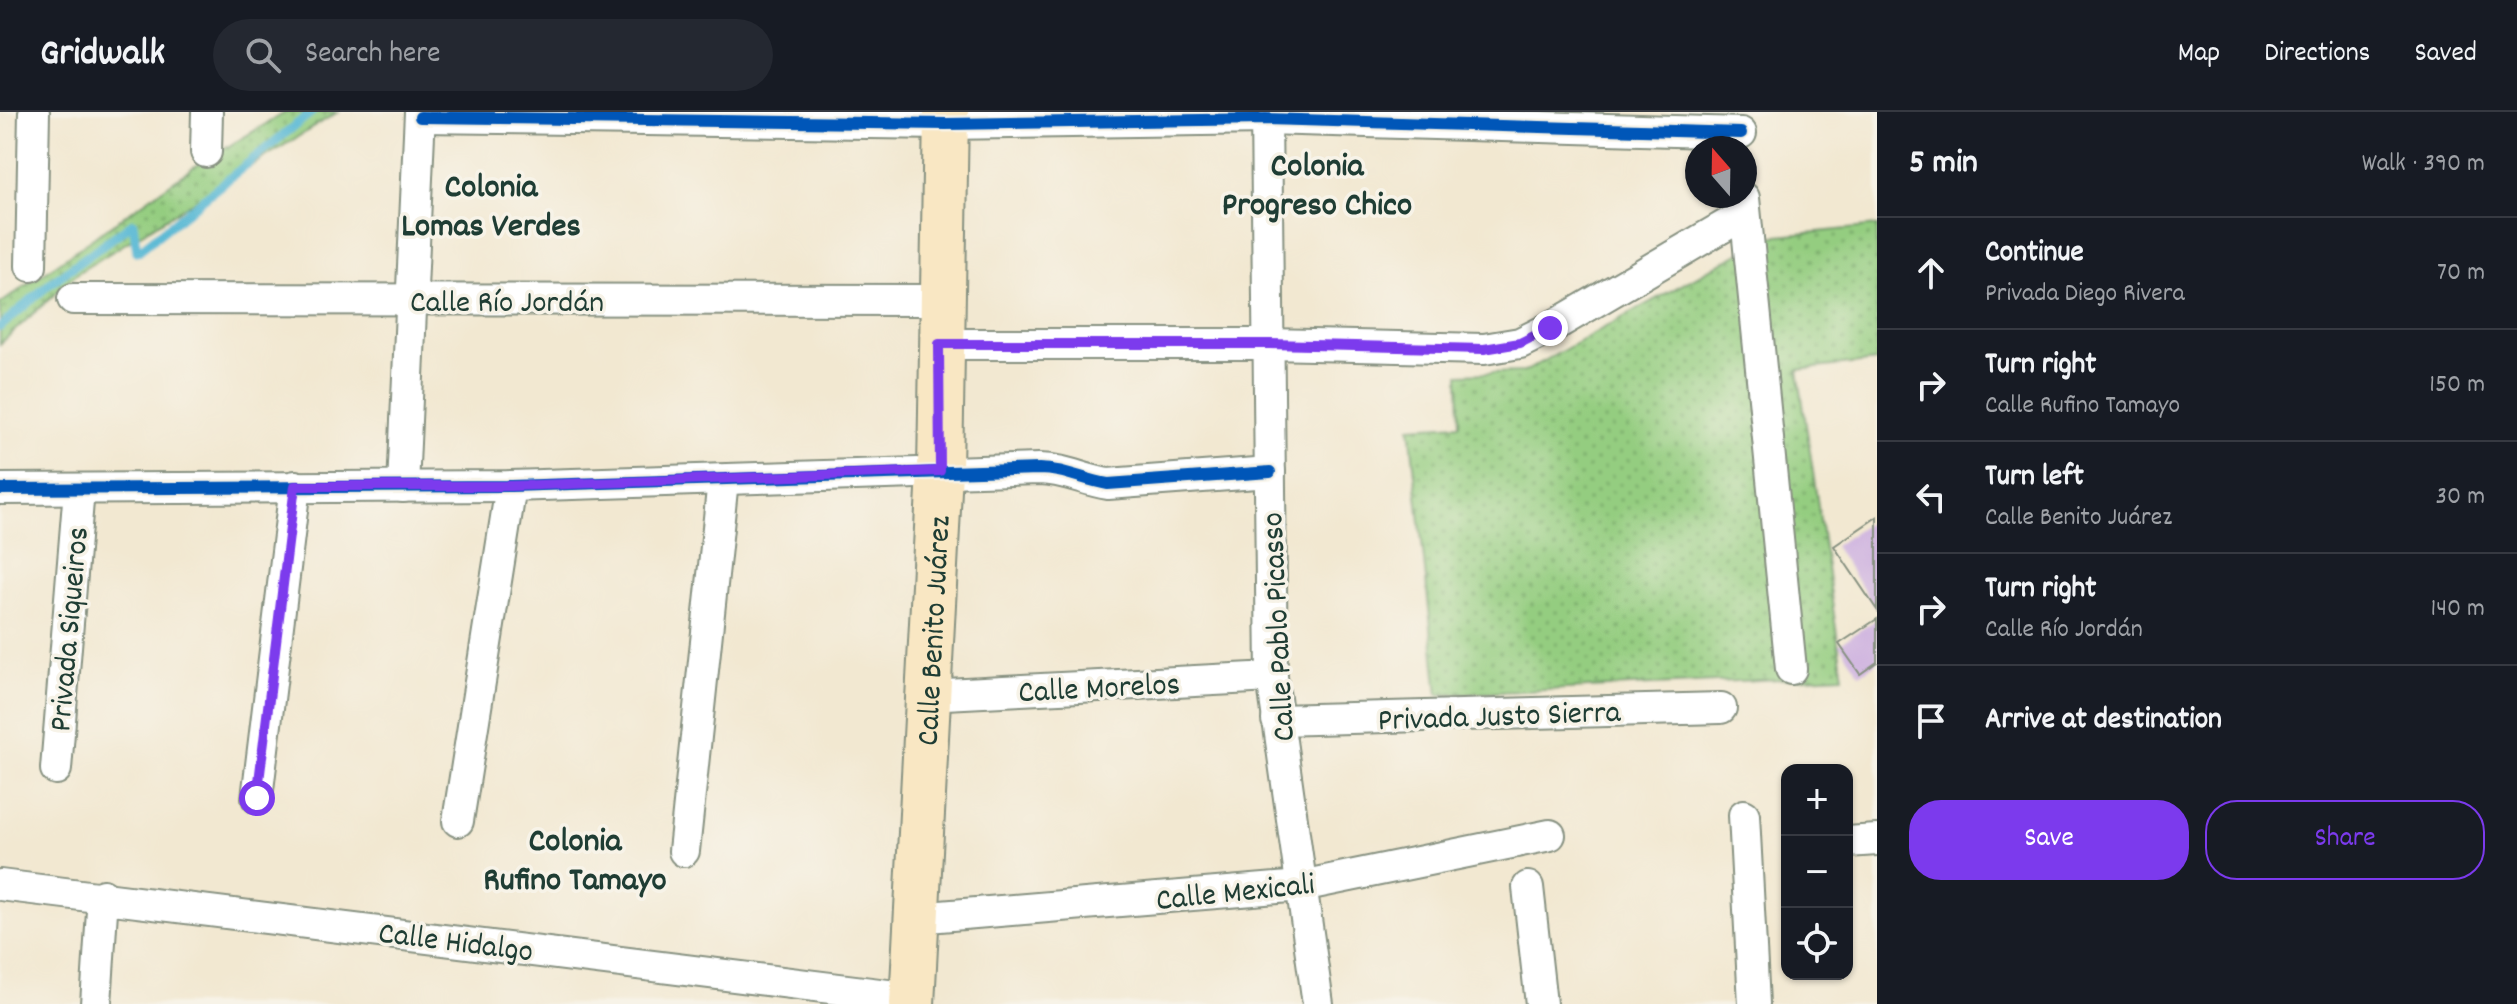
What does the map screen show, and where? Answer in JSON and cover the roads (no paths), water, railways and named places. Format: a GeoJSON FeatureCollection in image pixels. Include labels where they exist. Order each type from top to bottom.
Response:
{"type":"FeatureCollection","features":[{"type":"Feature","properties":{"kind":"street"},"geometry":{"type":"LineString","coordinates":[[31,266],[34,112]]}},
{"type":"Feature","properties":{"kind":"street"},"geometry":{"type":"LineString","coordinates":[[206,152],[207,112]]}},
{"type":"Feature","properties":{"kind":"street"},"geometry":{"type":"LineString","coordinates":[[403,487],[420,115],[1266,116],[1740,131]]}},
{"type":"Feature","properties":{"kind":"street","name":"Calle Pablo Picasso"},"geometry":{"type":"LineString","coordinates":[[1266,116],[1272,677],[1318,1004]]}},
{"type":"Feature","properties":{"kind":"street","name":"Calle Benito Juárez"},"geometry":{"type":"LineString","coordinates":[[912,1001],[940,471],[939,344],[946,118]]}},
{"type":"Feature","properties":{"kind":"street"},"geometry":{"type":"LineString","coordinates":[[939,344],[1269,344],[1484,349],[1520,343],[1739,208]]}},
{"type":"Feature","properties":{"kind":"street"},"geometry":{"type":"LineString","coordinates":[[1744,208],[1791,669]]}},
{"type":"Feature","properties":{"kind":"street","name":"Calle Río Jordán"},"geometry":{"type":"LineString","coordinates":[[73,299],[941,300]]}},
{"type":"Feature","properties":{"kind":"street"},"geometry":{"type":"LineString","coordinates":[[0,489],[511,486],[1061,469],[1086,481],[1108,484],[1270,472]]}},
{"type":"Feature","properties":{"kind":"street"},"geometry":{"type":"LineString","coordinates":[[684,851],[723,480]]}},
{"type":"Feature","properties":{"kind":"street"},"geometry":{"type":"LineString","coordinates":[[257,798],[295,486]]}},
{"type":"Feature","properties":{"kind":"street"},"geometry":{"type":"LineString","coordinates":[[458,821],[511,486]]}},
{"type":"Feature","properties":{"kind":"street","name":"Privada Siqueiros"},"geometry":{"type":"LineString","coordinates":[[56,769],[79,489]]}},
{"type":"Feature","properties":{"kind":"street","name":"Calle Morelos"},"geometry":{"type":"LineString","coordinates":[[926,695],[1272,677]]}},
{"type":"Feature","properties":{"kind":"street","name":"Privada Justo Sierra"},"geometry":{"type":"LineString","coordinates":[[1277,720],[1721,708]]}},
{"type":"Feature","properties":{"kind":"street"},"geometry":{"type":"LineString","coordinates":[[1744,815],[1754,1004]]}},
{"type":"Feature","properties":{"kind":"street","name":"Calle Mexicali"},"geometry":{"type":"LineString","coordinates":[[916,918],[1301,886],[1550,835]]}},
{"type":"Feature","properties":{"kind":"street"},"geometry":{"type":"LineString","coordinates":[[1853,842],[1877,840]]}},
{"type":"Feature","properties":{"kind":"street","name":"Calle Hidalgo"},"geometry":{"type":"LineString","coordinates":[[0,885],[103,895],[912,1001]]}},
{"type":"Feature","properties":{"kind":"street"},"geometry":{"type":"LineString","coordinates":[[1528,887],[1541,1004]]}},
{"type":"Feature","properties":{"kind":"street"},"geometry":{"type":"LineString","coordinates":[[96,1004],[103,895]]}},
{"type":"Feature","properties":{"kind":"waterway"},"geometry":{"type":"LineString","coordinates":[[0,327],[53,281],[133,223],[137,252],[312,112]]}},
{"type":"Feature","properties":{"kind":"district","name":"Colonia Progreso Chico"},"geometry":{"type":"Point","coordinates":[1317,182]}},
{"type":"Feature","properties":{"kind":"district","name":"Colonia Lomas Verdes"},"geometry":{"type":"Point","coordinates":[491,204]}},
{"type":"Feature","properties":{"kind":"district","name":"Colonia Rufino Tamayo"},"geometry":{"type":"Point","coordinates":[575,858]}}]}
